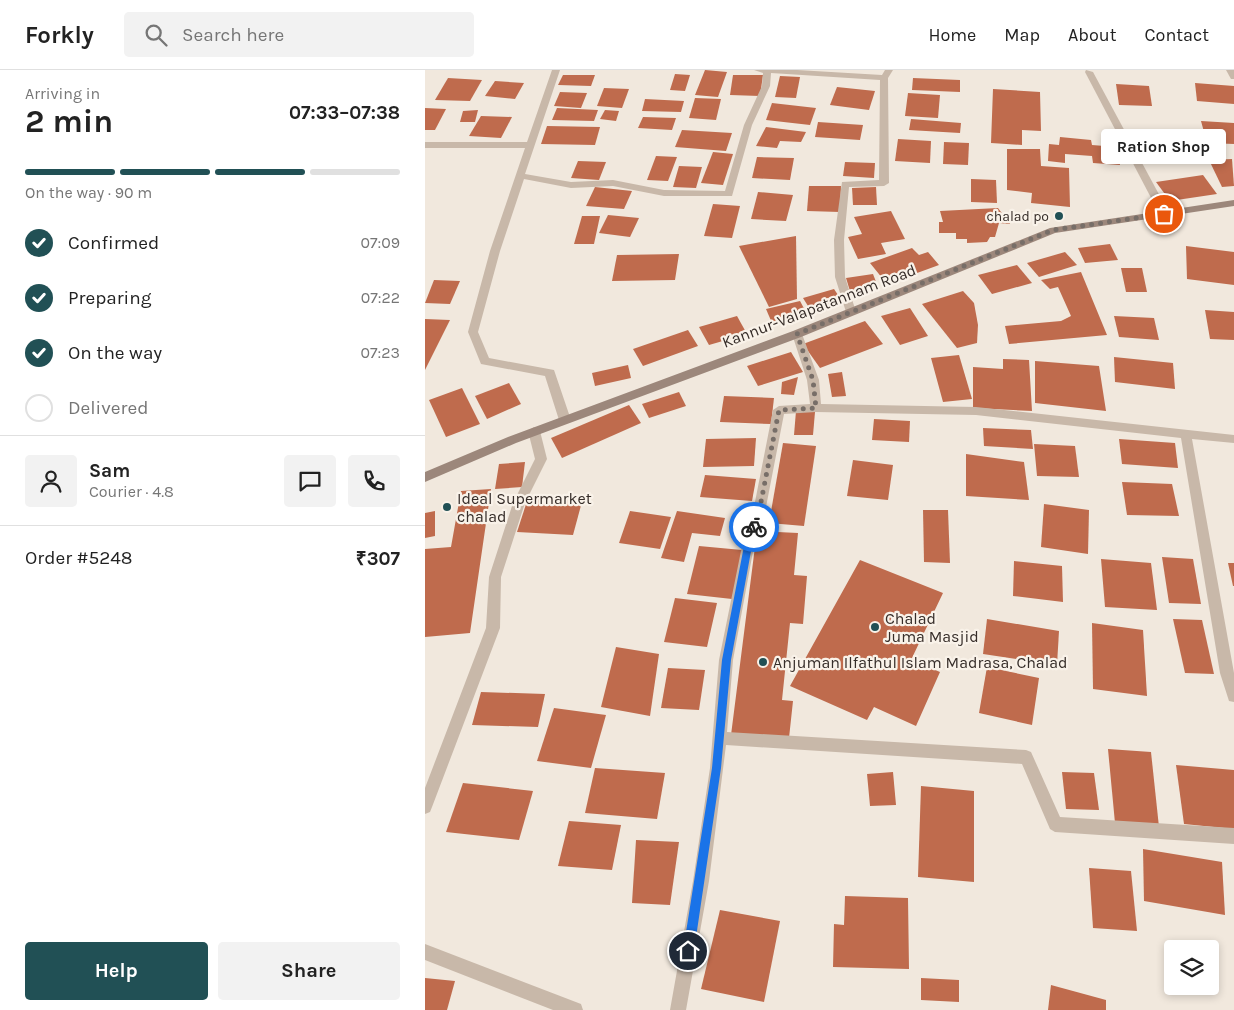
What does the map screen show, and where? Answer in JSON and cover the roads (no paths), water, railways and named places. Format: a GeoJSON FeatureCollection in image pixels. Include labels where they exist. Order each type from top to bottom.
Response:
{"type":"FeatureCollection","features":[{"type":"Feature","properties":{"kind":"main road","name":"Kannur-Valapatannam Road"},"geometry":{"type":"LineString","coordinates":[[425,477],[534,431],[797,334],[1053,230],[1234,203]]}},
{"type":"Feature","properties":{"kind":"street"},"geometry":{"type":"LineString","coordinates":[[556,70],[495,251],[473,332],[485,360],[549,374],[565,420]]}},
{"type":"Feature","properties":{"kind":"street"},"geometry":{"type":"LineString","coordinates":[[758,70],[887,74],[884,183],[845,184],[839,240],[840,277],[851,312]]}},
{"type":"Feature","properties":{"kind":"street"},"geometry":{"type":"LineString","coordinates":[[1230,70],[1234,77]]}},
{"type":"Feature","properties":{"kind":"street"},"geometry":{"type":"LineString","coordinates":[[520,176],[571,185],[613,183],[664,193],[729,194],[736,176],[748,125],[769,83],[767,71]]}},
{"type":"Feature","properties":{"kind":"street"},"geometry":{"type":"LineString","coordinates":[[1089,72],[1164,214]]}},
{"type":"Feature","properties":{"kind":"street"},"geometry":{"type":"LineString","coordinates":[[425,145],[530,145]]}},
{"type":"Feature","properties":{"kind":"street"},"geometry":{"type":"LineString","coordinates":[[797,334],[813,380],[816,408]]}},
{"type":"Feature","properties":{"kind":"street"},"geometry":{"type":"LineString","coordinates":[[678,1010],[701,881],[719,738],[726,660],[748,546],[760,507],[779,410],[816,408],[976,412],[1234,439]]}},
{"type":"Feature","properties":{"kind":"street"},"geometry":{"type":"LineString","coordinates":[[425,807],[493,628],[495,577],[519,503],[541,459],[534,431]]}},
{"type":"Feature","properties":{"kind":"street"},"geometry":{"type":"LineString","coordinates":[[1186,435],[1234,696]]}},
{"type":"Feature","properties":{"kind":"street"},"geometry":{"type":"LineString","coordinates":[[719,738],[1026,757],[1055,824],[1234,836]]}},
{"type":"Feature","properties":{"kind":"street"},"geometry":{"type":"LineString","coordinates":[[425,952],[575,1010]]}},
{"type":"Feature","properties":{"kind":"place","name":"Ration Shop"},"geometry":{"type":"Point","coordinates":[1164,214]}},
{"type":"Feature","properties":{"kind":"place","name":"chalad po"},"geometry":{"type":"Point","coordinates":[1059,216]}},
{"type":"Feature","properties":{"kind":"place","name":"Ideal Supermarket chalad"},"geometry":{"type":"Point","coordinates":[447,507]}},
{"type":"Feature","properties":{"kind":"place","name":"Chalad Juma Masjid"},"geometry":{"type":"Point","coordinates":[875,627]}},
{"type":"Feature","properties":{"kind":"place","name":"Anjuman Ilfathul Islam Madrasa, Chalad"},"geometry":{"type":"Point","coordinates":[763,662]}}]}
